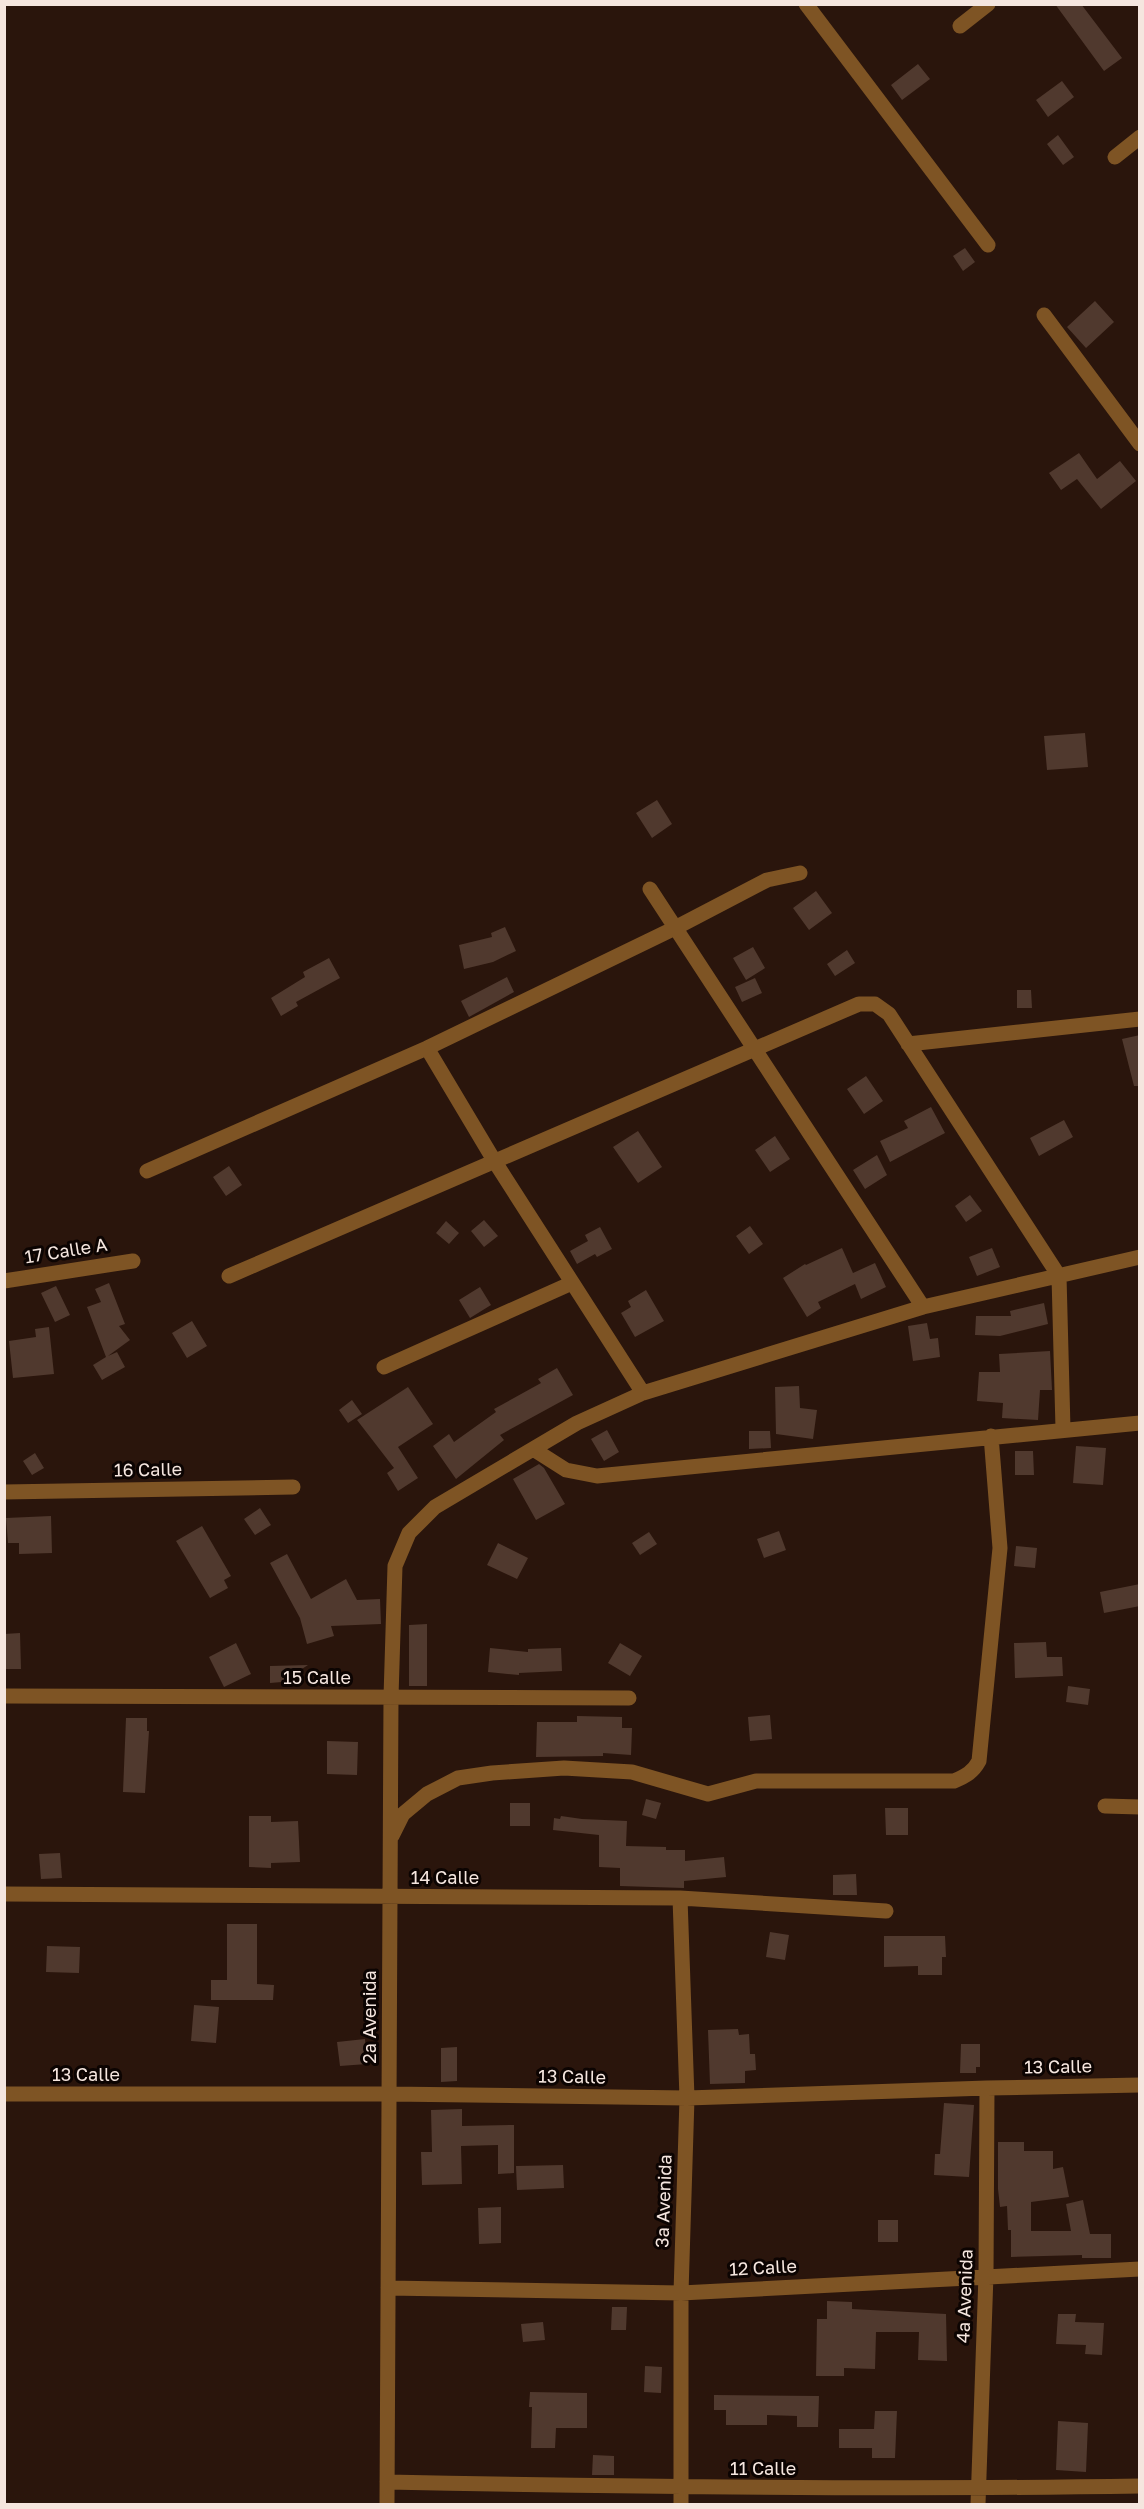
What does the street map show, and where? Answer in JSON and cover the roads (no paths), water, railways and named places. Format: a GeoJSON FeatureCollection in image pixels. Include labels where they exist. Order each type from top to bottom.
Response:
{"type":"FeatureCollection","features":[{"type":"Feature","properties":{"kind":"street"},"geometry":{"type":"LineString","coordinates":[[806,4],[988,245]]}},
{"type":"Feature","properties":{"kind":"street"},"geometry":{"type":"LineString","coordinates":[[960,26],[988,4]]}},
{"type":"Feature","properties":{"kind":"street"},"geometry":{"type":"LineString","coordinates":[[1115,157],[1140,138]]}},
{"type":"Feature","properties":{"kind":"street"},"geometry":{"type":"LineString","coordinates":[[1044,315],[1140,444]]}},
{"type":"Feature","properties":{"kind":"street"},"geometry":{"type":"LineString","coordinates":[[147,1171],[427,1048],[675,928],[767,880],[800,873]]}},
{"type":"Feature","properties":{"kind":"street"},"geometry":{"type":"LineString","coordinates":[[650,889],[923,1307]]}},
{"type":"Feature","properties":{"kind":"street"},"geometry":{"type":"LineString","coordinates":[[229,1276],[859,1004],[875,1004],[889,1014],[1059,1276],[1063,1429]]}},
{"type":"Feature","properties":{"kind":"street"},"geometry":{"type":"LineString","coordinates":[[908,1044],[1140,1019]]}},
{"type":"Feature","properties":{"kind":"street"},"geometry":{"type":"LineString","coordinates":[[427,1048],[495,1162],[643,1393]]}},
{"type":"Feature","properties":{"kind":"street"},"geometry":{"type":"LineString","coordinates":[[1140,1257],[923,1307],[643,1393],[578,1424],[533,1449],[566,1470],[597,1476],[1063,1429],[1140,1424]]}},
{"type":"Feature","properties":{"kind":"street","name":"17 Calle A"},"geometry":{"type":"LineString","coordinates":[[4,1281],[133,1261]]}},
{"type":"Feature","properties":{"kind":"street"},"geometry":{"type":"LineString","coordinates":[[384,1367],[572,1283]]}},
{"type":"Feature","properties":{"kind":"street"},"geometry":{"type":"LineString","coordinates":[[389,1842],[403,1814],[427,1794],[458,1778],[492,1773],[564,1768],[632,1772],[708,1794],[756,1781],[954,1781],[965,1777],[974,1770],[979,1761],[1000,1548],[991,1436]]}},
{"type":"Feature","properties":{"kind":"street","name":"2a Avenida"},"geometry":{"type":"LineString","coordinates":[[387,2505],[389,1842],[395,1566],[409,1533],[435,1507],[533,1449]]}},
{"type":"Feature","properties":{"kind":"street","name":"16 Calle"},"geometry":{"type":"LineString","coordinates":[[4,1492],[293,1487]]}},
{"type":"Feature","properties":{"kind":"street","name":"15 Calle"},"geometry":{"type":"LineString","coordinates":[[4,1696],[629,1698]]}},
{"type":"Feature","properties":{"kind":"street"},"geometry":{"type":"LineString","coordinates":[[1106,1806],[1140,1807]]}},
{"type":"Feature","properties":{"kind":"street","name":"14 Calle"},"geometry":{"type":"LineString","coordinates":[[4,1894],[680,1898],[886,1911]]}},
{"type":"Feature","properties":{"kind":"street","name":"3a Avenida"},"geometry":{"type":"LineString","coordinates":[[680,1898],[687,2098],[681,2293],[681,2505]]}},
{"type":"Feature","properties":{"kind":"street","name":"13 Calle"},"geometry":{"type":"LineString","coordinates":[[4,2094],[390,2094],[687,2098],[1140,2085]]}},
{"type":"Feature","properties":{"kind":"street","name":"4a Avenida"},"geometry":{"type":"LineString","coordinates":[[978,2505],[986,2275],[987,2088]]}},
{"type":"Feature","properties":{"kind":"street","name":"12 Calle"},"geometry":{"type":"LineString","coordinates":[[388,2288],[681,2293],[986,2275],[1140,2269]]}},
{"type":"Feature","properties":{"kind":"street","name":"11 Calle"},"geometry":{"type":"LineString","coordinates":[[387,2482],[681,2488],[978,2489],[1140,2486]]}}]}
